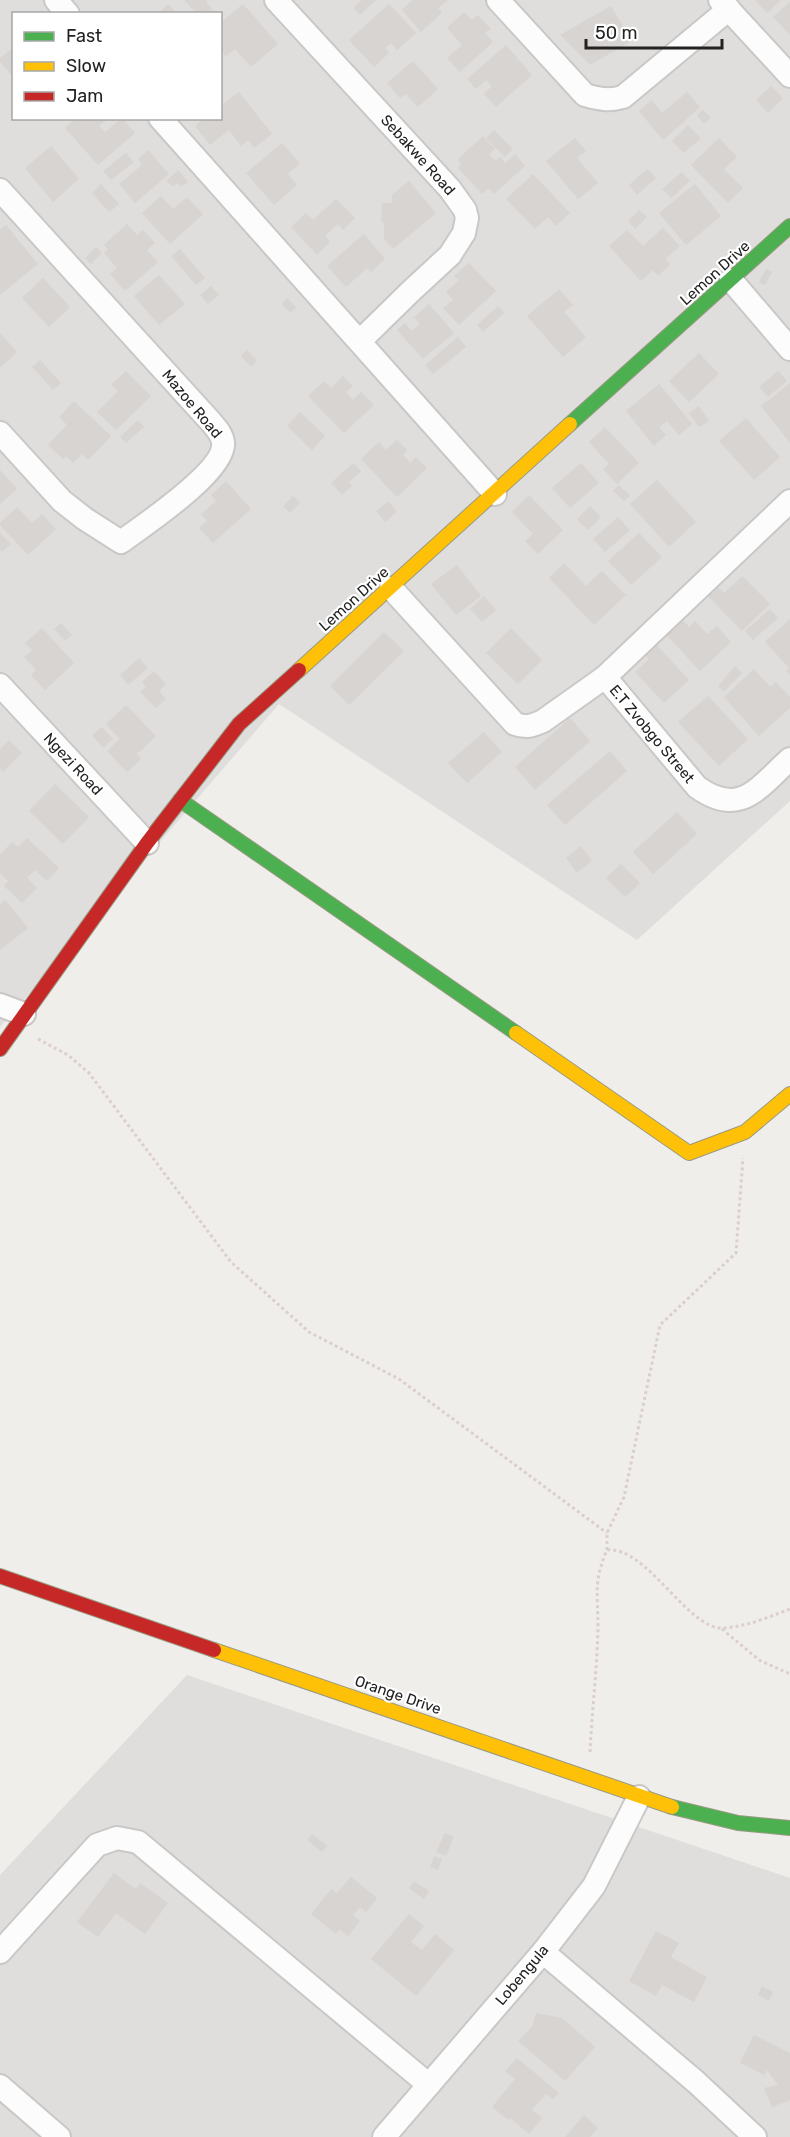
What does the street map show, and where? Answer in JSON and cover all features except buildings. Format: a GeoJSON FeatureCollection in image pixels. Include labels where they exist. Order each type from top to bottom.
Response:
{"type":"FeatureCollection","features":[{"type":"Feature","properties":{"kind":"street"},"geometry":{"type":"LineString","coordinates":[[56,0],[66,12]]}},
{"type":"Feature","properties":{"kind":"street","name":"Sebakwe Road"},"geometry":{"type":"LineString","coordinates":[[276,0],[450,189],[465,210],[467,218],[464,233],[450,255],[360,341]]}},
{"type":"Feature","properties":{"kind":"street"},"geometry":{"type":"LineString","coordinates":[[498,0],[585,95],[600,100],[623,97],[699,33],[725,4],[790,76]]}},
{"type":"Feature","properties":{"kind":"street"},"geometry":{"type":"LineString","coordinates":[[162,120],[495,494]]}},
{"type":"Feature","properties":{"kind":"street","name":"Mazoe Road"},"geometry":{"type":"LineString","coordinates":[[0,190],[211,422],[224,443],[218,462],[193,487],[121,542],[62,501],[0,433]]}},
{"type":"Feature","properties":{"kind":"street","name":"Lemon Drive"},"geometry":{"type":"LineString","coordinates":[[0,1049],[147,843],[239,724],[790,226]]}},
{"type":"Feature","properties":{"kind":"street"},"geometry":{"type":"LineString","coordinates":[[731,280],[790,349]]}},
{"type":"Feature","properties":{"kind":"street"},"geometry":{"type":"LineString","coordinates":[[391,588],[515,724],[522,727],[532,726],[543,721],[605,677],[790,501]]}},
{"type":"Feature","properties":{"kind":"street","name":"E.T Zvobgo Street"},"geometry":{"type":"LineString","coordinates":[[605,677],[697,787],[710,797],[724,801],[751,794],[790,759]]}},
{"type":"Feature","properties":{"kind":"street","name":"Ngezi Road"},"geometry":{"type":"LineString","coordinates":[[0,685],[147,843]]}},
{"type":"Feature","properties":{"kind":"street"},"geometry":{"type":"LineString","coordinates":[[180,800],[689,1153],[745,1132],[790,1094]]}},
{"type":"Feature","properties":{"kind":"street"},"geometry":{"type":"LineString","coordinates":[[0,1005],[19,1020]]}},
{"type":"Feature","properties":{"kind":"street","name":"Orange Drive"},"geometry":{"type":"LineString","coordinates":[[0,1576],[704,1818],[760,1827],[790,1828]]}},
{"type":"Feature","properties":{"kind":"street","name":"Lobengula"},"geometry":{"type":"LineString","coordinates":[[384,2137],[543,1952],[594,1886],[639,1797]]}},
{"type":"Feature","properties":{"kind":"street"},"geometry":{"type":"LineString","coordinates":[[0,1952],[97,1845],[117,1838],[138,1842],[429,2085]]}},
{"type":"Feature","properties":{"kind":"street"},"geometry":{"type":"LineString","coordinates":[[543,1952],[696,2082],[754,2137]]}},
{"type":"Feature","properties":{"kind":"street"},"geometry":{"type":"LineString","coordinates":[[0,2086],[59,2137]]}},
{"type":"Feature","properties":{"kind":"path"},"geometry":{"type":"LineString","coordinates":[[19,1020],[89,1073],[231,1262],[309,1332],[399,1379],[607,1533]]}},
{"type":"Feature","properties":{"kind":"path"},"geometry":{"type":"LineString","coordinates":[[588,1778],[598,1627],[596,1591],[598,1570],[607,1550],[607,1533],[624,1497],[660,1324],[736,1253],[745,1132]]}},
{"type":"Feature","properties":{"kind":"path"},"geometry":{"type":"LineString","coordinates":[[607,1550],[614,1549],[628,1555],[650,1571],[682,1604],[704,1622],[721,1629],[759,1660],[790,1674]]}},
{"type":"Feature","properties":{"kind":"path"},"geometry":{"type":"LineString","coordinates":[[721,1629],[749,1623],[790,1609]]}},
{"type":"Feature","properties":{"kind":"shaded area"},"geometry":{"type":"Polygon","coordinates":[[[0,0],[790,0],[790,801],[637,940],[279,704],[0,1027],[0,0]]]}},
{"type":"Feature","properties":{"kind":"shaded area"},"geometry":{"type":"Polygon","coordinates":[[[187,1675],[790,1878],[790,2137],[0,2137],[0,1875],[187,1675]]]}},
{"type":"Feature","properties":{"kind":"traffic: fast"},"geometry":{"type":"LineString","coordinates":[[570,424],[790,226]]}},
{"type":"Feature","properties":{"kind":"traffic: fast"},"geometry":{"type":"LineString","coordinates":[[180,800],[516,1033]]}},
{"type":"Feature","properties":{"kind":"traffic: fast"},"geometry":{"type":"LineString","coordinates":[[672,1807],[738,1823],[790,1828]]}},
{"type":"Feature","properties":{"kind":"traffic: slow"},"geometry":{"type":"LineString","coordinates":[[299,670],[570,424]]}},
{"type":"Feature","properties":{"kind":"traffic: slow"},"geometry":{"type":"LineString","coordinates":[[516,1033],[689,1153],[745,1132],[790,1094]]}},
{"type":"Feature","properties":{"kind":"traffic: slow"},"geometry":{"type":"LineString","coordinates":[[214,1650],[672,1807]]}},
{"type":"Feature","properties":{"kind":"traffic: jam"},"geometry":{"type":"LineString","coordinates":[[0,1049],[147,843],[239,724],[299,670]]}},
{"type":"Feature","properties":{"kind":"traffic: jam"},"geometry":{"type":"LineString","coordinates":[[0,1576],[214,1650]]}}]}
